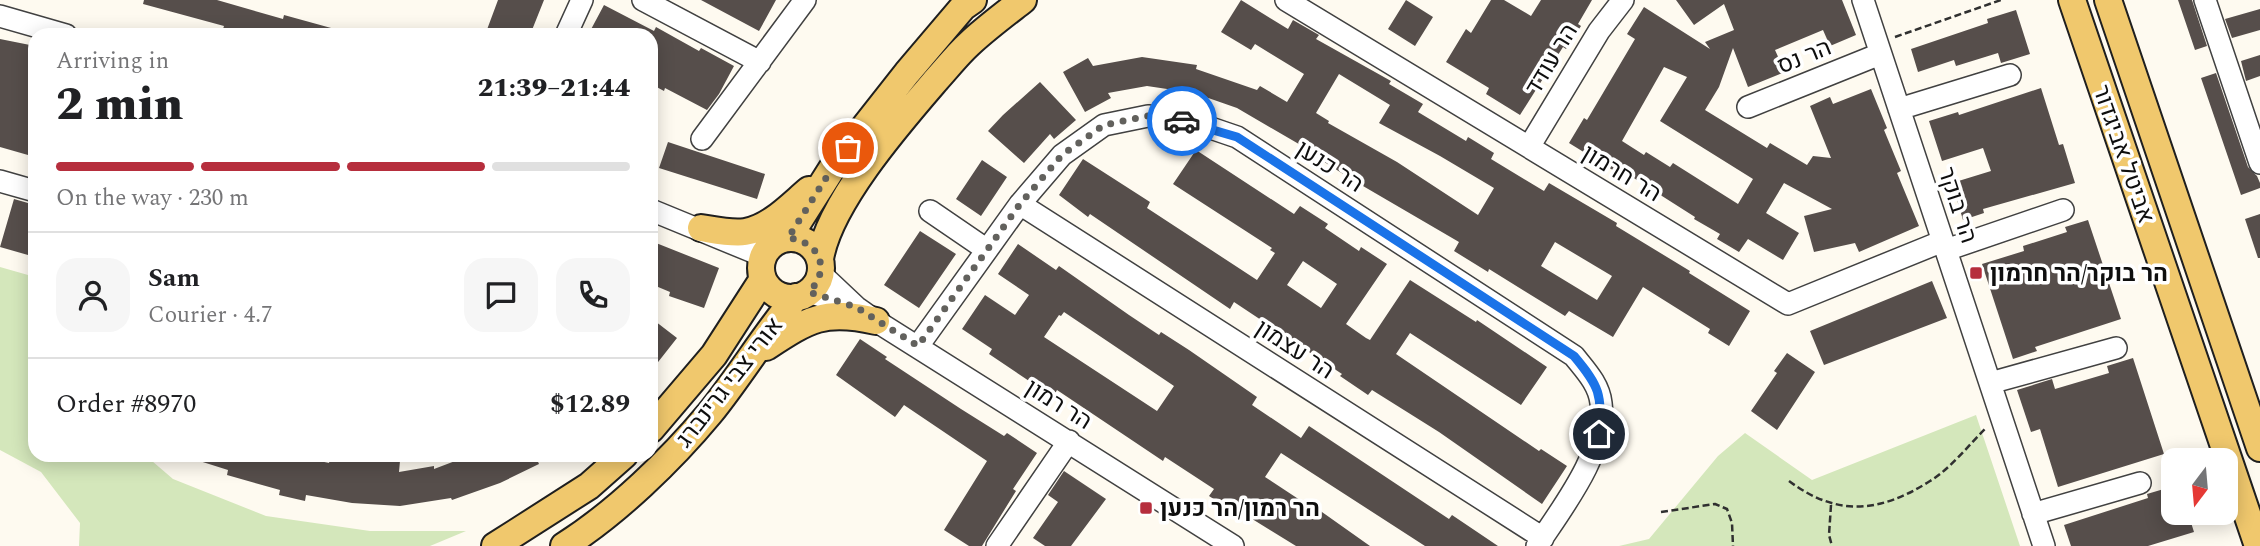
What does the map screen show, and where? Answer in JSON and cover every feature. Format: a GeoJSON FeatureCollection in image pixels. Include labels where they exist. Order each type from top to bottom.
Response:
{"type":"FeatureCollection","features":[{"type":"Feature","properties":{"kind":"main road"},"geometry":{"type":"LineString","coordinates":[[788,238],[833,167],[907,73],[963,7],[973,0]]}},
{"type":"Feature","properties":{"kind":"main road","name":"אורי צבי גרינברג"},"geometry":{"type":"LineString","coordinates":[[564,546],[585,533],[665,462],[710,413],[811,280],[829,227],[860,175],[915,104],[968,44],[1023,0]]}},
{"type":"Feature","properties":{"kind":"main road","name":"אביטל אביגדור"},"geometry":{"type":"LineString","coordinates":[[2072,0],[2258,546]]}},
{"type":"Feature","properties":{"kind":"main road","name":"אביטל אביגדור"},"geometry":{"type":"LineString","coordinates":[[2108,0],[2260,448]]}},
{"type":"Feature","properties":{"kind":"main road"},"geometry":{"type":"LineString","coordinates":[[701,228],[744,232],[762,226],[780,215],[833,167]]}},
{"type":"Feature","properties":{"kind":"main road"},"geometry":{"type":"LineString","coordinates":[[788,238],[808,243],[811,280],[780,296],[767,286],[763,267],[773,243],[788,238]]}},
{"type":"Feature","properties":{"kind":"main road","name":"אורי צבי גרינברג"},"geometry":{"type":"LineString","coordinates":[[658,421],[715,355],[763,267]]}},
{"type":"Feature","properties":{"kind":"main road"},"geometry":{"type":"LineString","coordinates":[[755,353],[787,332],[809,322],[828,316],[866,314]]}},
{"type":"Feature","properties":{"kind":"main road"},"geometry":{"type":"LineString","coordinates":[[495,546],[589,486],[616,462]]}},
{"type":"Feature","properties":{"kind":"street"},"geometry":{"type":"LineString","coordinates":[[569,28],[582,0]]}},
{"type":"Feature","properties":{"kind":"street"},"geometry":{"type":"LineString","coordinates":[[643,0],[760,62]]}},
{"type":"Feature","properties":{"kind":"street"},"geometry":{"type":"LineString","coordinates":[[702,139],[806,0]]}},
{"type":"Feature","properties":{"kind":"street","name":"הר חרמון"},"geometry":{"type":"LineString","coordinates":[[1286,0],[1788,304],[1944,245]]}},
{"type":"Feature","properties":{"kind":"street","name":"הר עודד"},"geometry":{"type":"LineString","coordinates":[[1529,147],[1599,31],[1623,0]]}},
{"type":"Feature","properties":{"kind":"street","name":"הר בוקר"},"geometry":{"type":"LineString","coordinates":[[1863,0],[2044,546]]}},
{"type":"Feature","properties":{"kind":"street"},"geometry":{"type":"LineString","coordinates":[[2204,0],[2253,119],[2260,163]]}},
{"type":"Feature","properties":{"kind":"street"},"geometry":{"type":"LineString","coordinates":[[0,16],[42,28]]}},
{"type":"Feature","properties":{"kind":"street","name":"הר נס"},"geometry":{"type":"LineString","coordinates":[[1748,107],[1879,49]]}},
{"type":"Feature","properties":{"kind":"street"},"geometry":{"type":"LineString","coordinates":[[1899,109],[2010,75]]}},
{"type":"Feature","properties":{"kind":"street","name":"הר כנען"},"geometry":{"type":"LineString","coordinates":[[918,346],[1020,204],[1062,155],[1104,125],[1148,116],[1193,122],[1237,137],[1574,356],[1592,378],[1601,403],[1599,434],[1583,475],[1540,542]]}},
{"type":"Feature","properties":{"kind":"street"},"geometry":{"type":"LineString","coordinates":[[0,181],[28,189]]}},
{"type":"Feature","properties":{"kind":"street","name":"הר עצמון"},"geometry":{"type":"LineString","coordinates":[[1020,204],[1540,542]]}},
{"type":"Feature","properties":{"kind":"street"},"geometry":{"type":"LineString","coordinates":[[1944,245],[2063,210]]}},
{"type":"Feature","properties":{"kind":"street"},"geometry":{"type":"LineString","coordinates":[[930,211],[987,250]]}},
{"type":"Feature","properties":{"kind":"street"},"geometry":{"type":"LineString","coordinates":[[658,213],[701,228],[763,267]]}},
{"type":"Feature","properties":{"kind":"street","name":"הר רמון"},"geometry":{"type":"LineString","coordinates":[[811,280],[1233,546]]}},
{"type":"Feature","properties":{"kind":"street"},"geometry":{"type":"LineString","coordinates":[[1990,383],[2116,348]]}},
{"type":"Feature","properties":{"kind":"street"},"geometry":{"type":"LineString","coordinates":[[997,546],[1069,441]]}},
{"type":"Feature","properties":{"kind":"street"},"geometry":{"type":"LineString","coordinates":[[2034,514],[2140,483]]}},
{"type":"Feature","properties":{"kind":"path"},"geometry":{"type":"LineString","coordinates":[[1879,49],[2001,0]]}},
{"type":"Feature","properties":{"kind":"path"},"geometry":{"type":"LineString","coordinates":[[1789,481],[1803,492],[1831,505],[1857,507],[1887,502],[1931,481],[2000,415]]}},
{"type":"Feature","properties":{"kind":"path"},"geometry":{"type":"LineString","coordinates":[[1661,512],[1715,504],[1727,509],[1732,523],[1732,546]]}},
{"type":"Feature","properties":{"kind":"path"},"geometry":{"type":"LineString","coordinates":[[1831,505],[1829,535],[1832,546]]}},
{"type":"Feature","properties":{"kind":"green space"},"geometry":{"type":"Polygon","coordinates":[[[0,267],[28,275],[28,462],[153,462],[173,479],[266,516],[370,531],[466,531],[430,546],[79,546],[80,523],[41,472],[0,450],[0,267]]]}},
{"type":"Feature","properties":{"kind":"green space"},"geometry":{"type":"Polygon","coordinates":[[[1976,415],[2020,546],[1619,546],[1649,539],[1718,456],[1745,433],[1812,480],[1976,415]]]}},
{"type":"Feature","properties":{"kind":"building"},"geometry":{"type":"Polygon","coordinates":[[[144,0],[217,0],[283,19],[284,15],[331,28],[223,28],[224,26],[143,4],[144,0]]]}},
{"type":"Feature","properties":{"kind":"building"},"geometry":{"type":"Polygon","coordinates":[[[498,0],[544,0],[533,28],[488,28],[498,0]]]}},
{"type":"Feature","properties":{"kind":"building"},"geometry":{"type":"Polygon","coordinates":[[[701,0],[776,0],[759,31],[701,0]]]}},
{"type":"Feature","properties":{"kind":"building"},"geometry":{"type":"Polygon","coordinates":[[[1241,0],[1288,29],[1293,20],[1319,35],[1316,39],[1391,81],[1389,84],[1423,104],[1418,112],[1466,141],[1468,137],[1494,153],[1491,159],[1544,191],[1549,183],[1617,223],[1616,226],[1750,311],[1729,346],[1708,333],[1710,329],[1643,287],[1613,337],[1569,311],[1565,316],[1489,269],[1488,272],[1454,251],[1459,242],[1237,108],[1194,93],[1147,86],[1108,93],[1111,98],[1085,112],[1063,72],[1088,58],[1093,66],[1142,57],[1197,65],[1196,69],[1257,90],[1260,86],[1287,102],[1304,74],[1255,44],[1251,50],[1221,32],[1241,0]],[[1339,74],[1316,113],[1478,215],[1494,188],[1379,123],[1390,105],[1339,74]],[[1555,242],[1541,266],[1597,300],[1612,276],[1555,242]]]}},
{"type":"Feature","properties":{"kind":"building"},"geometry":{"type":"Polygon","coordinates":[[[1406,0],[1433,17],[1415,46],[1388,29],[1406,0]]]}},
{"type":"Feature","properties":{"kind":"building"},"geometry":{"type":"Polygon","coordinates":[[[1491,0],[1504,0],[1531,16],[1541,0],[1592,0],[1578,24],[1581,26],[1566,49],[1563,47],[1520,115],[1486,94],[1489,88],[1446,62],[1466,29],[1471,33],[1491,0]]]}},
{"type":"Feature","properties":{"kind":"building"},"geometry":{"type":"Polygon","coordinates":[[[1676,0],[1842,0],[1856,35],[1830,46],[1823,30],[1775,50],[1785,72],[1748,87],[1733,48],[1719,87],[1705,110],[1767,148],[1770,143],[1807,165],[1813,156],[1831,158],[1810,106],[1830,97],[1833,104],[1871,89],[1901,171],[1897,173],[1919,226],[1859,252],[1855,243],[1814,252],[1804,216],[1832,209],[1784,183],[1766,213],[1799,233],[1783,260],[1748,239],[1739,252],[1717,239],[1720,234],[1694,219],[1695,217],[1618,168],[1616,172],[1569,143],[1584,118],[1587,120],[1635,39],[1627,34],[1644,7],[1710,49],[1705,42],[1734,30],[1724,4],[1694,25],[1676,0]],[[1664,67],[1622,141],[1670,167],[1673,163],[1738,204],[1753,179],[1660,121],[1687,77],[1664,67]]]}},
{"type":"Feature","properties":{"kind":"building"},"geometry":{"type":"Polygon","coordinates":[[[2178,0],[2192,0],[2207,46],[2195,50],[2178,0]]]}},
{"type":"Feature","properties":{"kind":"building"},"geometry":{"type":"Polygon","coordinates":[[[604,5],[648,28],[592,28],[604,5]]]}},
{"type":"Feature","properties":{"kind":"building"},"geometry":{"type":"Polygon","coordinates":[[[2260,9],[2260,30],[2232,38],[2225,19],[2260,9]]]}},
{"type":"Feature","properties":{"kind":"building"},"geometry":{"type":"Polygon","coordinates":[[[2016,10],[2030,54],[2001,63],[1998,53],[1956,66],[1954,60],[1918,72],[1911,49],[1988,23],[1987,19],[2016,10]]]}},
{"type":"Feature","properties":{"kind":"building"},"geometry":{"type":"Polygon","coordinates":[[[658,28],[699,51],[701,48],[734,66],[707,110],[665,88],[664,91],[658,88],[658,28]]]}},
{"type":"Feature","properties":{"kind":"building"},"geometry":{"type":"Polygon","coordinates":[[[0,39],[28,45],[28,155],[0,147],[0,39]]]}},
{"type":"Feature","properties":{"kind":"building"},"geometry":{"type":"Polygon","coordinates":[[[2260,55],[2260,76],[2246,81],[2241,61],[2260,55]]]}},
{"type":"Feature","properties":{"kind":"building"},"geometry":{"type":"Polygon","coordinates":[[[2216,73],[2248,167],[2260,183],[2260,188],[2241,195],[2201,78],[2216,73]]]}},
{"type":"Feature","properties":{"kind":"building"},"geometry":{"type":"Polygon","coordinates":[[[1040,82],[1076,120],[1054,139],[1050,134],[1024,163],[988,131],[1040,82]]]}},
{"type":"Feature","properties":{"kind":"building"},"geometry":{"type":"Polygon","coordinates":[[[2041,88],[2059,145],[2063,144],[2075,183],[1983,209],[1984,213],[1963,220],[1952,183],[1991,171],[1983,148],[1942,161],[1929,121],[1958,112],[1959,115],[2041,88]]]}},
{"type":"Feature","properties":{"kind":"building"},"geometry":{"type":"Polygon","coordinates":[[[668,142],[765,174],[757,199],[659,168],[668,142]]]}},
{"type":"Feature","properties":{"kind":"building"},"geometry":{"type":"Polygon","coordinates":[[[1196,150],[1294,214],[1300,206],[1328,224],[1325,228],[1359,251],[1361,247],[1387,264],[1346,324],[1370,340],[1410,280],[1476,322],[1477,320],[1547,367],[1521,405],[1410,333],[1396,354],[1539,451],[1541,449],[1567,466],[1542,504],[1439,432],[1372,390],[1368,395],[1340,376],[1342,374],[1234,302],[1230,309],[1090,214],[1088,217],[1059,195],[1083,159],[1150,202],[1147,208],[1257,280],[1275,253],[1270,250],[1272,248],[1173,184],[1196,150]],[[1303,261],[1287,285],[1321,308],[1337,284],[1303,261]]]}},
{"type":"Feature","properties":{"kind":"building"},"geometry":{"type":"Polygon","coordinates":[[[982,160],[1007,177],[981,216],[956,199],[982,160]]]}},
{"type":"Feature","properties":{"kind":"building"},"geometry":{"type":"Polygon","coordinates":[[[14,199],[28,203],[28,255],[0,247],[14,199]]]}},
{"type":"Feature","properties":{"kind":"building"},"geometry":{"type":"Polygon","coordinates":[[[2260,214],[2260,258],[2258,258],[2245,219],[2260,214]]]}},
{"type":"Feature","properties":{"kind":"building"},"geometry":{"type":"Polygon","coordinates":[[[2088,220],[2121,319],[2035,347],[2037,351],[2013,359],[1982,264],[2024,251],[2023,246],[2067,232],[2065,227],[2088,220]]]}},
{"type":"Feature","properties":{"kind":"building"},"geometry":{"type":"Polygon","coordinates":[[[920,231],[956,254],[919,308],[884,285],[920,231]]]}},
{"type":"Feature","properties":{"kind":"building"},"geometry":{"type":"Polygon","coordinates":[[[658,244],[719,268],[704,308],[669,296],[670,292],[658,287],[658,244]]]}},
{"type":"Feature","properties":{"kind":"building"},"geometry":{"type":"Polygon","coordinates":[[[1018,244],[1056,270],[1059,266],[1159,335],[1161,332],[1257,397],[1252,405],[1301,438],[1309,426],[1449,519],[1452,515],[1498,546],[1425,546],[1281,453],[1265,477],[1303,502],[1305,500],[1370,546],[1296,546],[1236,509],[1234,512],[1209,496],[1214,489],[1165,457],[1163,461],[1057,390],[1053,397],[989,354],[992,349],[962,329],[985,295],[1015,315],[1029,295],[998,274],[1018,244]],[[1064,312],[1044,337],[1157,411],[1174,386],[1064,312]]]}},
{"type":"Feature","properties":{"kind":"building"},"geometry":{"type":"Polygon","coordinates":[[[1932,281],[1947,318],[1824,365],[1810,331],[1932,281]]]}},
{"type":"Feature","properties":{"kind":"building"},"geometry":{"type":"Polygon","coordinates":[[[658,323],[677,338],[658,362],[658,323]]]}},
{"type":"Feature","properties":{"kind":"building"},"geometry":{"type":"Polygon","coordinates":[[[860,339],[887,357],[885,359],[961,409],[1004,436],[1007,433],[1037,453],[1013,489],[1016,491],[982,546],[969,546],[944,530],[987,461],[904,405],[895,417],[836,375],[860,339]]]}},
{"type":"Feature","properties":{"kind":"building"},"geometry":{"type":"Polygon","coordinates":[[[1787,353],[1815,372],[1777,430],[1751,411],[1787,353]]]}},
{"type":"Feature","properties":{"kind":"building"},"geometry":{"type":"Polygon","coordinates":[[[2133,358],[2162,448],[2161,455],[2058,487],[2040,429],[2031,432],[2017,390],[2052,379],[2055,389],[2109,373],[2107,366],[2133,358]]]}},
{"type":"Feature","properties":{"kind":"building"},"geometry":{"type":"Polygon","coordinates":[[[203,462],[400,462],[399,472],[434,466],[434,469],[452,462],[539,464],[500,483],[452,500],[451,498],[400,506],[352,503],[306,495],[305,501],[279,495],[280,490],[227,475],[228,470],[203,462]]]}},
{"type":"Feature","properties":{"kind":"building"},"geometry":{"type":"Polygon","coordinates":[[[1064,471],[1106,499],[1071,546],[1045,546],[1033,538],[1058,502],[1048,495],[1064,471]]]}},
{"type":"Feature","properties":{"kind":"building"},"geometry":{"type":"Polygon","coordinates":[[[2161,490],[2161,525],[2192,525],[2194,532],[2148,546],[2071,546],[2064,525],[2148,498],[2147,494],[2161,490]]]}},
{"type":"Feature","properties":{"kind":"way so far"},"geometry":{"type":"LineString","coordinates":[[848,148],[788,238],[808,243],[820,259],[821,274],[809,292],[856,307],[918,346],[1020,204],[1062,155],[1104,125],[1148,116],[1182,121]]}},
{"type":"Feature","properties":{"kind":"place","name":"הר בוקר/הר חרמון"},"geometry":{"type":"Point","coordinates":[1976,273]}},
{"type":"Feature","properties":{"kind":"place","name":"הר רמון/הר כנען"},"geometry":{"type":"Point","coordinates":[1146,508]}},
{"type":"Feature","properties":{"kind":"route"},"geometry":{"type":"LineString","coordinates":[[1182,121],[1193,122],[1237,137],[1574,356],[1592,378],[1601,403],[1599,434]]}}]}
